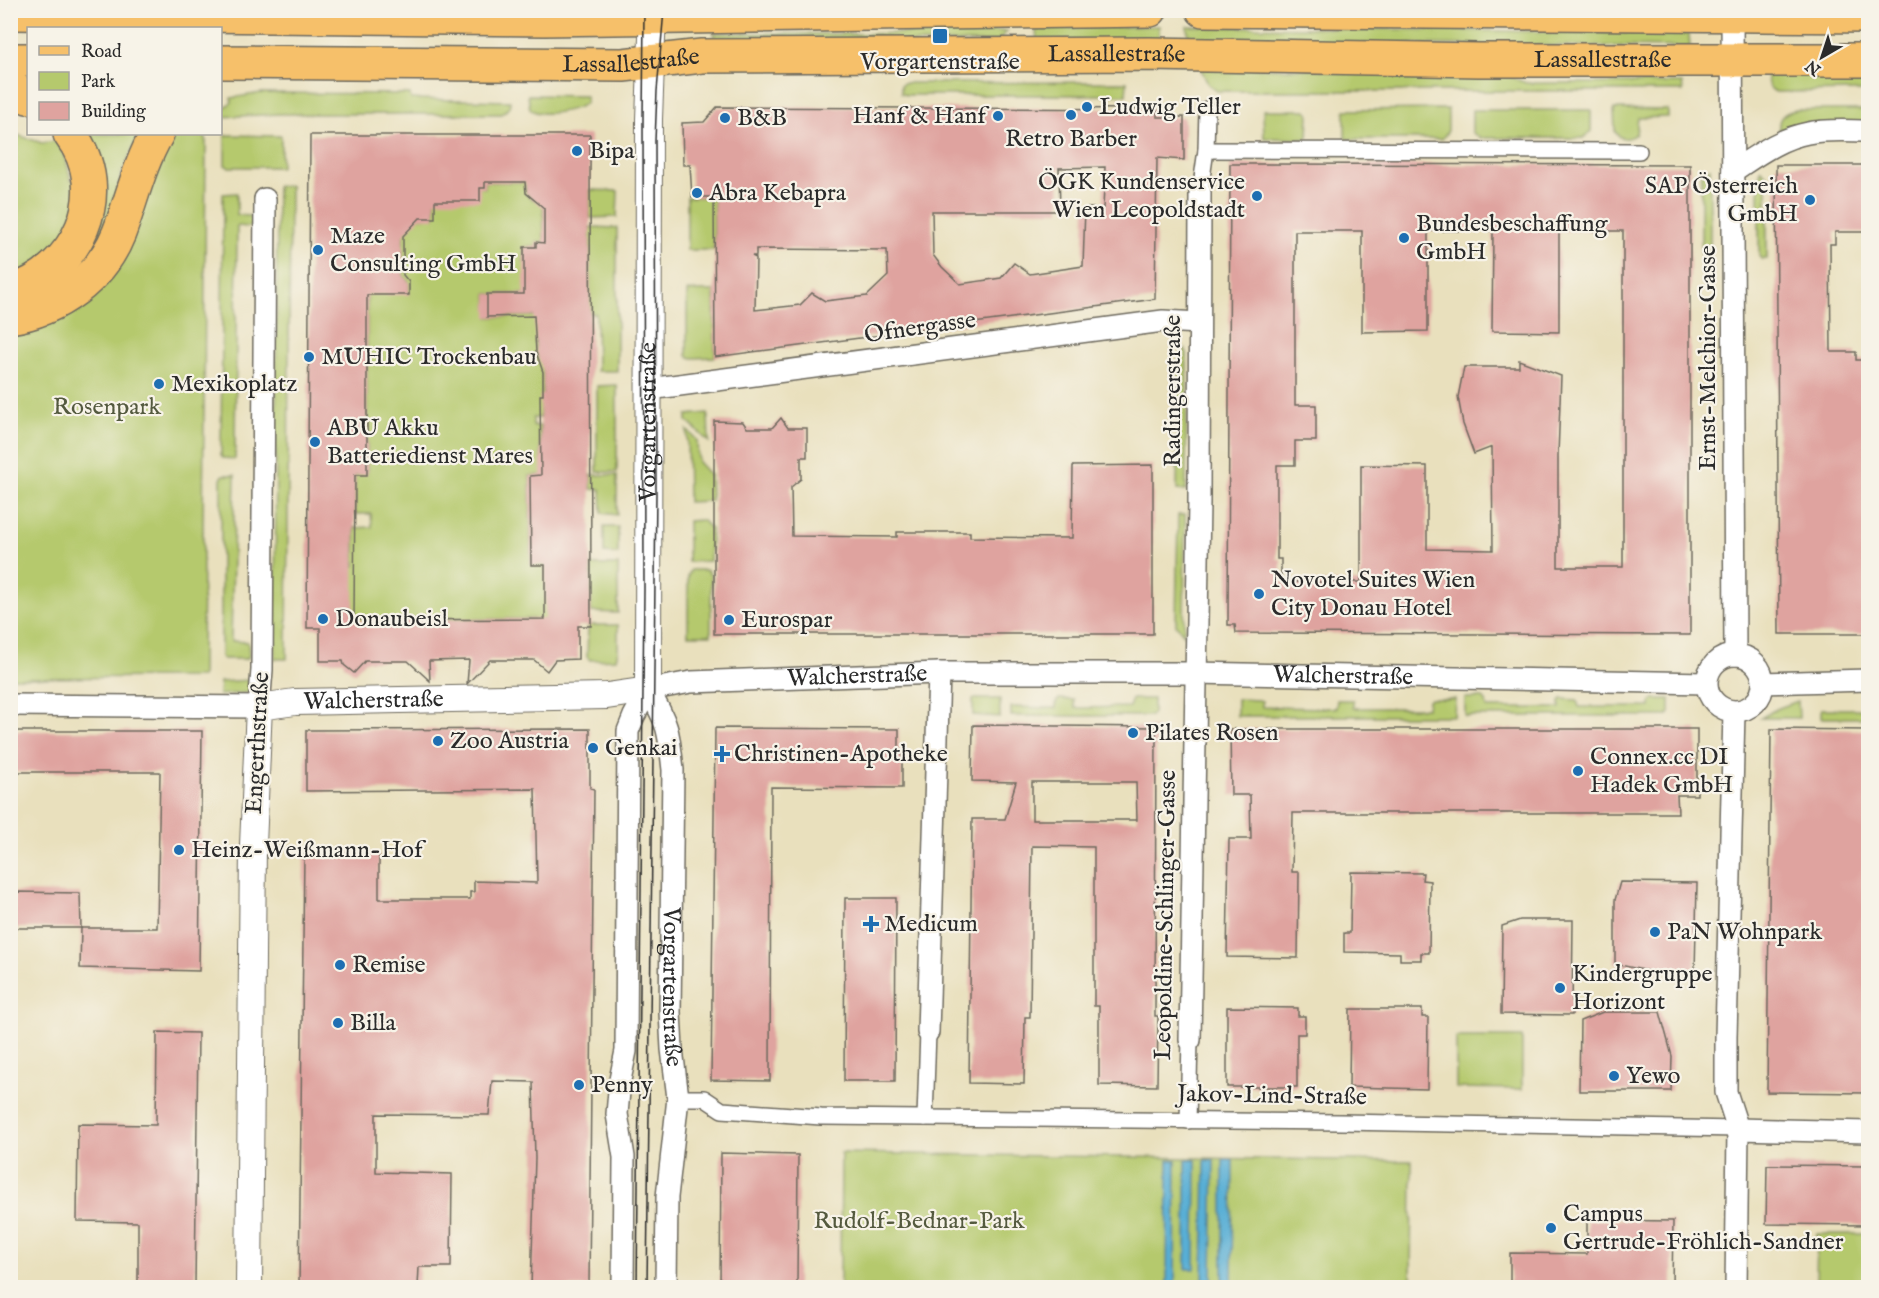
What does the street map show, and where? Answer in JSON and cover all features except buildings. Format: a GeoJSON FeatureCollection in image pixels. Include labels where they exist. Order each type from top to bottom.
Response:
{"type":"FeatureCollection","features":[{"type":"Feature","properties":{"kind":"main road","name":"Lassallestraße"},"geometry":{"type":"LineString","coordinates":[[10,13],[251,13],[532,19],[653,13],[1150,10]]}},
{"type":"Feature","properties":{"kind":"main road","name":"Lassallestraße"},"geometry":{"type":"LineString","coordinates":[[1203,10],[1869,16]]}},
{"type":"Feature","properties":{"kind":"main road","name":"Lassallestraße"},"geometry":{"type":"LineString","coordinates":[[222,62],[623,65],[702,56],[925,54],[1150,54],[1479,60],[1869,60]]}},
{"type":"Feature","properties":{"kind":"main road"},"geometry":{"type":"LineString","coordinates":[[10,60],[27,60]]}},
{"type":"Feature","properties":{"kind":"main road"},"geometry":{"type":"LineString","coordinates":[[222,82],[257,62]]}},
{"type":"Feature","properties":{"kind":"main road"},"geometry":{"type":"LineString","coordinates":[[10,87],[27,96]]}},
{"type":"Feature","properties":{"kind":"main road"},"geometry":{"type":"LineString","coordinates":[[10,292],[40,279],[54,268],[80,235],[87,216],[88,175],[83,155],[72,135]]}},
{"type":"Feature","properties":{"kind":"main road"},"geometry":{"type":"LineString","coordinates":[[10,317],[40,310],[58,302],[78,288],[107,256],[118,234],[141,165],[156,135]]}},
{"type":"Feature","properties":{"kind":"street","name":"Vorgartenstraße"},"geometry":{"type":"LineString","coordinates":[[623,1287],[624,1157],[617,1114],[620,1080],[626,1051],[628,731],[648,690],[653,13]]}},
{"type":"Feature","properties":{"kind":"street","name":"Ernst-Melchior-Gasse"},"geometry":{"type":"LineString","coordinates":[[1732,13],[1735,655]]}},
{"type":"Feature","properties":{"kind":"street","name":"Radingerstraße"},"geometry":{"type":"LineString","coordinates":[[1195,674],[1199,502],[1200,192],[1206,150],[1207,109]]}},
{"type":"Feature","properties":{"kind":"street"},"geometry":{"type":"LineString","coordinates":[[1733,171],[1768,149],[1796,136],[1824,131],[1869,131]]}},
{"type":"Feature","properties":{"kind":"street"},"geometry":{"type":"LineString","coordinates":[[1206,150],[1639,151]]}},
{"type":"Feature","properties":{"kind":"street","name":"Engerthstraße"},"geometry":{"type":"LineString","coordinates":[[249,1287],[253,845],[262,659],[265,199]]}},
{"type":"Feature","properties":{"kind":"street","name":"Ofnergasse"},"geometry":{"type":"LineString","coordinates":[[649,389],[1163,321],[1198,323]]}},
{"type":"Feature","properties":{"kind":"street"},"geometry":{"type":"LineString","coordinates":[[1735,655],[1745,657],[1755,663],[1761,672],[1763,682],[1761,694],[1755,703],[1745,710],[1734,712],[1714,703],[1706,683],[1715,663],[1724,657],[1735,655]]}},
{"type":"Feature","properties":{"kind":"street"},"geometry":{"type":"LineString","coordinates":[[925,1118],[939,673]]}},
{"type":"Feature","properties":{"kind":"street","name":"Walcherstraße"},"geometry":{"type":"LineString","coordinates":[[10,705],[259,708],[295,702],[607,696],[692,682],[939,673],[1195,674],[1706,683]]}},
{"type":"Feature","properties":{"kind":"street","name":"Leopoldine-Schlinger-Gasse"},"geometry":{"type":"LineString","coordinates":[[1188,1121],[1194,892],[1195,674]]}},
{"type":"Feature","properties":{"kind":"street"},"geometry":{"type":"LineString","coordinates":[[1763,682],[1869,680]]}},
{"type":"Feature","properties":{"kind":"street","name":"Vorgartenstraße"},"geometry":{"type":"LineString","coordinates":[[648,690],[662,713],[669,732],[673,770],[670,1012],[678,1098],[667,1197],[666,1287]]}},
{"type":"Feature","properties":{"kind":"street"},"geometry":{"type":"LineString","coordinates":[[1734,712],[1726,1092],[1738,1130],[1736,1287]]}},
{"type":"Feature","properties":{"kind":"street","name":"Jakov-Lind-Straße"},"geometry":{"type":"LineString","coordinates":[[678,1098],[704,1098],[723,1110],[821,1118],[1188,1121],[1869,1132]]}},
{"type":"Feature","properties":{"kind":"green space"},"geometry":{"type":"Polygon","coordinates":[[[1159,26],[1159,42],[1037,42],[1036,29],[1159,26]]]}},
{"type":"Feature","properties":{"kind":"green space"},"geometry":{"type":"Polygon","coordinates":[[[1187,26],[1689,34],[1690,47],[1189,42],[1187,26]]]}},
{"type":"Feature","properties":{"kind":"green space"},"geometry":{"type":"Polygon","coordinates":[[[1007,31],[997,42],[714,44],[714,33],[866,34],[1007,31]]]}},
{"type":"Feature","properties":{"kind":"green space"},"geometry":{"type":"Polygon","coordinates":[[[1200,67],[1488,73],[1511,77],[1526,83],[1682,83],[1683,91],[1217,91],[1208,84],[1200,67]]]}},
{"type":"Feature","properties":{"kind":"green space"},"geometry":{"type":"Polygon","coordinates":[[[1868,72],[1868,91],[1776,92],[1770,87],[1767,77],[1767,74],[1868,72]]]}},
{"type":"Feature","properties":{"kind":"green space"},"geometry":{"type":"Polygon","coordinates":[[[1127,82],[1126,95],[906,95],[901,93],[901,85],[904,83],[1127,82]]]}},
{"type":"Feature","properties":{"kind":"green space"},"geometry":{"type":"Polygon","coordinates":[[[261,93],[410,94],[411,99],[510,101],[509,108],[501,114],[280,114],[222,117],[222,109],[232,102],[231,98],[261,93]]]}},
{"type":"Feature","properties":{"kind":"green space"},"geometry":{"type":"Polygon","coordinates":[[[528,95],[586,96],[586,103],[566,111],[541,113],[530,109],[528,95]]]}},
{"type":"Feature","properties":{"kind":"green space"},"geometry":{"type":"Polygon","coordinates":[[[1448,109],[1448,131],[1442,139],[1345,139],[1345,110],[1448,109]]]}},
{"type":"Feature","properties":{"kind":"green space"},"geometry":{"type":"Polygon","coordinates":[[[1614,109],[1668,110],[1668,117],[1638,118],[1636,134],[1624,138],[1615,131],[1614,109]]]}},
{"type":"Feature","properties":{"kind":"green space"},"geometry":{"type":"Polygon","coordinates":[[[1263,110],[1306,110],[1309,113],[1308,137],[1305,139],[1264,138],[1263,110]]]}},
{"type":"Feature","properties":{"kind":"green space"},"geometry":{"type":"Polygon","coordinates":[[[1472,110],[1591,110],[1591,131],[1584,138],[1480,138],[1472,132],[1472,110]]]}},
{"type":"Feature","properties":{"kind":"green space"},"geometry":{"type":"Polygon","coordinates":[[[1797,110],[1868,110],[1868,124],[1781,135],[1779,121],[1787,113],[1797,110]]]}},
{"type":"Feature","properties":{"kind":"green space"},"geometry":{"type":"Polygon","coordinates":[[[11,133],[42,143],[56,141],[65,156],[71,180],[75,180],[76,204],[59,245],[11,280],[11,133]]]}},
{"type":"Feature","properties":{"kind":"green space"},"geometry":{"type":"Polygon","coordinates":[[[90,135],[139,135],[121,175],[110,219],[93,254],[88,250],[101,159],[90,135]]]}},
{"type":"Feature","properties":{"kind":"green space","name":"Rosenpark"},"geometry":{"type":"Polygon","coordinates":[[[176,135],[203,135],[206,138],[202,677],[11,678],[10,330],[47,321],[176,135]]]}},
{"type":"Feature","properties":{"kind":"green space"},"geometry":{"type":"Polygon","coordinates":[[[225,135],[281,136],[281,167],[228,167],[225,165],[225,135]]]}},
{"type":"Feature","properties":{"kind":"green space"},"geometry":{"type":"Polygon","coordinates":[[[1710,168],[1710,259],[1701,259],[1701,177],[1704,171],[1710,168]]]}},
{"type":"Feature","properties":{"kind":"green space"},"geometry":{"type":"Polygon","coordinates":[[[1761,169],[1767,176],[1767,259],[1761,259],[1759,256],[1761,169]]]}},
{"type":"Feature","properties":{"kind":"green space"},"geometry":{"type":"Polygon","coordinates":[[[435,182],[485,188],[485,182],[529,182],[525,186],[526,194],[534,200],[540,200],[543,197],[544,243],[537,242],[536,247],[524,247],[524,262],[532,294],[487,294],[488,317],[543,316],[535,342],[538,358],[543,358],[543,395],[540,418],[533,418],[533,426],[540,426],[543,475],[530,476],[531,564],[550,565],[545,589],[550,625],[533,619],[364,620],[349,626],[348,566],[355,566],[355,528],[372,527],[371,514],[355,514],[355,475],[367,474],[367,294],[409,294],[409,282],[403,275],[403,236],[412,218],[435,217],[435,182]]]}},
{"type":"Feature","properties":{"kind":"green space"},"geometry":{"type":"Polygon","coordinates":[[[277,186],[290,186],[287,659],[275,659],[277,186]]]}},
{"type":"Feature","properties":{"kind":"green space"},"geometry":{"type":"Polygon","coordinates":[[[590,190],[618,191],[617,217],[590,218],[590,190]]]}},
{"type":"Feature","properties":{"kind":"green space"},"geometry":{"type":"Polygon","coordinates":[[[237,193],[237,215],[250,216],[253,218],[253,224],[249,227],[237,226],[235,459],[223,458],[221,455],[223,194],[237,193]]]}},
{"type":"Feature","properties":{"kind":"green space"},"geometry":{"type":"Polygon","coordinates":[[[687,197],[714,197],[714,250],[687,250],[687,197]]]}},
{"type":"Feature","properties":{"kind":"green space"},"geometry":{"type":"Polygon","coordinates":[[[590,227],[617,228],[617,371],[597,371],[596,314],[590,313],[590,227]]]}},
{"type":"Feature","properties":{"kind":"green space"},"geometry":{"type":"Polygon","coordinates":[[[687,291],[714,291],[715,357],[692,358],[687,356],[687,291]]]}},
{"type":"Feature","properties":{"kind":"green space"},"geometry":{"type":"Polygon","coordinates":[[[1185,349],[1187,354],[1186,491],[1177,490],[1179,359],[1185,349]]]}},
{"type":"Feature","properties":{"kind":"green space"},"geometry":{"type":"Polygon","coordinates":[[[617,385],[617,472],[597,472],[597,386],[617,385]]]}},
{"type":"Feature","properties":{"kind":"green space"},"geometry":{"type":"Polygon","coordinates":[[[708,413],[709,442],[687,421],[687,415],[708,413]]]}},
{"type":"Feature","properties":{"kind":"green space"},"geometry":{"type":"Polygon","coordinates":[[[687,430],[697,440],[698,462],[710,475],[711,501],[688,502],[687,430]]]}},
{"type":"Feature","properties":{"kind":"green space"},"geometry":{"type":"Polygon","coordinates":[[[223,475],[235,475],[231,641],[248,642],[249,656],[247,659],[223,659],[221,657],[221,480],[223,475]]]}},
{"type":"Feature","properties":{"kind":"green space"},"geometry":{"type":"Polygon","coordinates":[[[591,475],[617,475],[617,515],[602,513],[601,490],[591,489],[591,475]]]}},
{"type":"Feature","properties":{"kind":"green space"},"geometry":{"type":"Polygon","coordinates":[[[1178,515],[1185,515],[1184,634],[1176,625],[1178,515]]]}},
{"type":"Feature","properties":{"kind":"green space"},"geometry":{"type":"Polygon","coordinates":[[[702,520],[711,529],[710,561],[688,562],[688,521],[702,520]]]}},
{"type":"Feature","properties":{"kind":"green space"},"geometry":{"type":"Polygon","coordinates":[[[604,527],[618,527],[618,554],[604,553],[604,527]]]}},
{"type":"Feature","properties":{"kind":"green space"},"geometry":{"type":"Polygon","coordinates":[[[591,565],[618,565],[618,613],[591,612],[591,565]]]}},
{"type":"Feature","properties":{"kind":"green space"},"geometry":{"type":"Polygon","coordinates":[[[691,570],[707,570],[711,576],[711,635],[688,635],[688,575],[691,570]]]}},
{"type":"Feature","properties":{"kind":"green space"},"geometry":{"type":"Polygon","coordinates":[[[618,625],[616,659],[590,660],[587,657],[588,626],[618,625]]]}},
{"type":"Feature","properties":{"kind":"green space"},"geometry":{"type":"Polygon","coordinates":[[[250,680],[250,689],[247,693],[219,695],[220,682],[250,680]]]}},
{"type":"Feature","properties":{"kind":"green space"},"geometry":{"type":"Polygon","coordinates":[[[1465,698],[1483,698],[1487,708],[1560,708],[1562,699],[1577,700],[1579,707],[1651,707],[1654,699],[1670,699],[1670,713],[1667,716],[1465,716],[1465,698]]]}},
{"type":"Feature","properties":{"kind":"green space"},"geometry":{"type":"Polygon","coordinates":[[[973,699],[1000,699],[1000,717],[973,715],[973,699]]]}},
{"type":"Feature","properties":{"kind":"green space"},"geometry":{"type":"Polygon","coordinates":[[[1059,699],[1074,700],[1075,708],[1129,707],[1132,699],[1153,699],[1153,713],[1150,716],[1011,716],[1011,707],[1056,708],[1056,702],[1059,699]]]}},
{"type":"Feature","properties":{"kind":"green space"},"geometry":{"type":"Polygon","coordinates":[[[1237,699],[1259,700],[1262,701],[1262,707],[1336,708],[1337,700],[1353,700],[1353,708],[1427,708],[1430,699],[1455,699],[1454,716],[1237,716],[1237,699]]]}},
{"type":"Feature","properties":{"kind":"green space"},"geometry":{"type":"Polygon","coordinates":[[[1798,701],[1799,718],[1761,718],[1776,709],[1798,701]]]}},
{"type":"Feature","properties":{"kind":"green space"},"geometry":{"type":"Polygon","coordinates":[[[1821,709],[1868,709],[1868,718],[1821,718],[1821,709]]]}},
{"type":"Feature","properties":{"kind":"green space"},"geometry":{"type":"Polygon","coordinates":[[[1456,1037],[1522,1037],[1522,1089],[1456,1088],[1456,1037]]]}},
{"type":"Feature","properties":{"kind":"green space","name":"Rudolf-Bednar-Park"},"geometry":{"type":"Polygon","coordinates":[[[841,1153],[1412,1161],[1411,1287],[840,1288],[841,1153]]]}},
{"type":"Feature","properties":{"kind":"green space"},"geometry":{"type":"Polygon","coordinates":[[[1817,1234],[1868,1234],[1868,1287],[1816,1287],[1817,1234]]]}},
{"type":"Feature","properties":{"kind":"water"},"geometry":{"type":"Polygon","coordinates":[[[1168,1160],[1176,1160],[1175,1287],[1167,1287],[1168,1160]]]}},
{"type":"Feature","properties":{"kind":"water"},"geometry":{"type":"Polygon","coordinates":[[[1186,1160],[1196,1160],[1195,1269],[1186,1269],[1186,1160]]]}},
{"type":"Feature","properties":{"kind":"water"},"geometry":{"type":"Polygon","coordinates":[[[1205,1160],[1214,1160],[1212,1280],[1203,1280],[1205,1160]]]}},
{"type":"Feature","properties":{"kind":"water"},"geometry":{"type":"Polygon","coordinates":[[[1223,1160],[1233,1160],[1232,1287],[1223,1287],[1223,1160]]]}},
{"type":"Feature","properties":{"kind":"tram line"},"geometry":{"type":"LineString","coordinates":[[637,1288],[644,590],[644,10]]}},
{"type":"Feature","properties":{"kind":"tram line"},"geometry":{"type":"LineString","coordinates":[[647,1288],[656,493],[655,141],[664,10]]}},
{"type":"Feature","properties":{"kind":"place","name":"Vorgartenstraße"},"geometry":{"type":"Point","coordinates":[940,36]}},
{"type":"Feature","properties":{"kind":"place","name":"Ludwig Teller"},"geometry":{"type":"Point","coordinates":[1087,107]}},
{"type":"Feature","properties":{"kind":"place","name":"Retro Barber"},"geometry":{"type":"Point","coordinates":[1071,115]}},
{"type":"Feature","properties":{"kind":"place","name":"Hanf & Hanf"},"geometry":{"type":"Point","coordinates":[998,116]}},
{"type":"Feature","properties":{"kind":"place","name":"B&B"},"geometry":{"type":"Point","coordinates":[725,118]}},
{"type":"Feature","properties":{"kind":"place","name":"Bipa"},"geometry":{"type":"Point","coordinates":[577,151]}},
{"type":"Feature","properties":{"kind":"place","name":"Abra Kebapra"},"geometry":{"type":"Point","coordinates":[697,193]}},
{"type":"Feature","properties":{"kind":"place","name":"ÖGK Kundenservice Wien Leopoldstadt"},"geometry":{"type":"Point","coordinates":[1257,196]}},
{"type":"Feature","properties":{"kind":"place","name":"SAP Österreich GmbH"},"geometry":{"type":"Point","coordinates":[1810,200]}},
{"type":"Feature","properties":{"kind":"place","name":"Bundesbeschaffung GmbH"},"geometry":{"type":"Point","coordinates":[1404,238]}},
{"type":"Feature","properties":{"kind":"place","name":"Maze Consulting GmbH"},"geometry":{"type":"Point","coordinates":[318,250]}},
{"type":"Feature","properties":{"kind":"place","name":"MUHIC Trockenbau"},"geometry":{"type":"Point","coordinates":[309,357]}},
{"type":"Feature","properties":{"kind":"place","name":"Mexikoplatz"},"geometry":{"type":"Point","coordinates":[159,384]}},
{"type":"Feature","properties":{"kind":"place","name":"ABU Akku Batteriedienst Mares"},"geometry":{"type":"Point","coordinates":[315,442]}},
{"type":"Feature","properties":{"kind":"place","name":"Novotel Suites Wien City Donau Hotel"},"geometry":{"type":"Point","coordinates":[1259,594]}},
{"type":"Feature","properties":{"kind":"place","name":"Donaubeisl"},"geometry":{"type":"Point","coordinates":[323,619]}},
{"type":"Feature","properties":{"kind":"place","name":"Eurospar"},"geometry":{"type":"Point","coordinates":[729,620]}},
{"type":"Feature","properties":{"kind":"place","name":"Pilates Rosen"},"geometry":{"type":"Point","coordinates":[1133,733]}},
{"type":"Feature","properties":{"kind":"place","name":"Zoo Austria"},"geometry":{"type":"Point","coordinates":[438,741]}},
{"type":"Feature","properties":{"kind":"place","name":"Genkai"},"geometry":{"type":"Point","coordinates":[593,748]}},
{"type":"Feature","properties":{"kind":"place","name":"Christinen-Apotheke"},"geometry":{"type":"Point","coordinates":[722,754]}},
{"type":"Feature","properties":{"kind":"place","name":"Connex.cc DI Hadek GmbH"},"geometry":{"type":"Point","coordinates":[1578,771]}},
{"type":"Feature","properties":{"kind":"place","name":"Heinz-Weißmann-Hof"},"geometry":{"type":"Point","coordinates":[179,850]}},
{"type":"Feature","properties":{"kind":"place","name":"Medicum"},"geometry":{"type":"Point","coordinates":[871,924]}},
{"type":"Feature","properties":{"kind":"place","name":"PaN Wohnpark"},"geometry":{"type":"Point","coordinates":[1655,932]}},
{"type":"Feature","properties":{"kind":"place","name":"Remise"},"geometry":{"type":"Point","coordinates":[340,965]}},
{"type":"Feature","properties":{"kind":"place","name":"Kindergruppe Horizont"},"geometry":{"type":"Point","coordinates":[1560,988]}},
{"type":"Feature","properties":{"kind":"place","name":"Billa"},"geometry":{"type":"Point","coordinates":[338,1023]}},
{"type":"Feature","properties":{"kind":"place","name":"Yewo"},"geometry":{"type":"Point","coordinates":[1614,1076]}},
{"type":"Feature","properties":{"kind":"place","name":"Penny"},"geometry":{"type":"Point","coordinates":[579,1085]}},
{"type":"Feature","properties":{"kind":"place","name":"Campus Gertrude-Fröhlich-Sandner"},"geometry":{"type":"Point","coordinates":[1551,1228]}}]}
